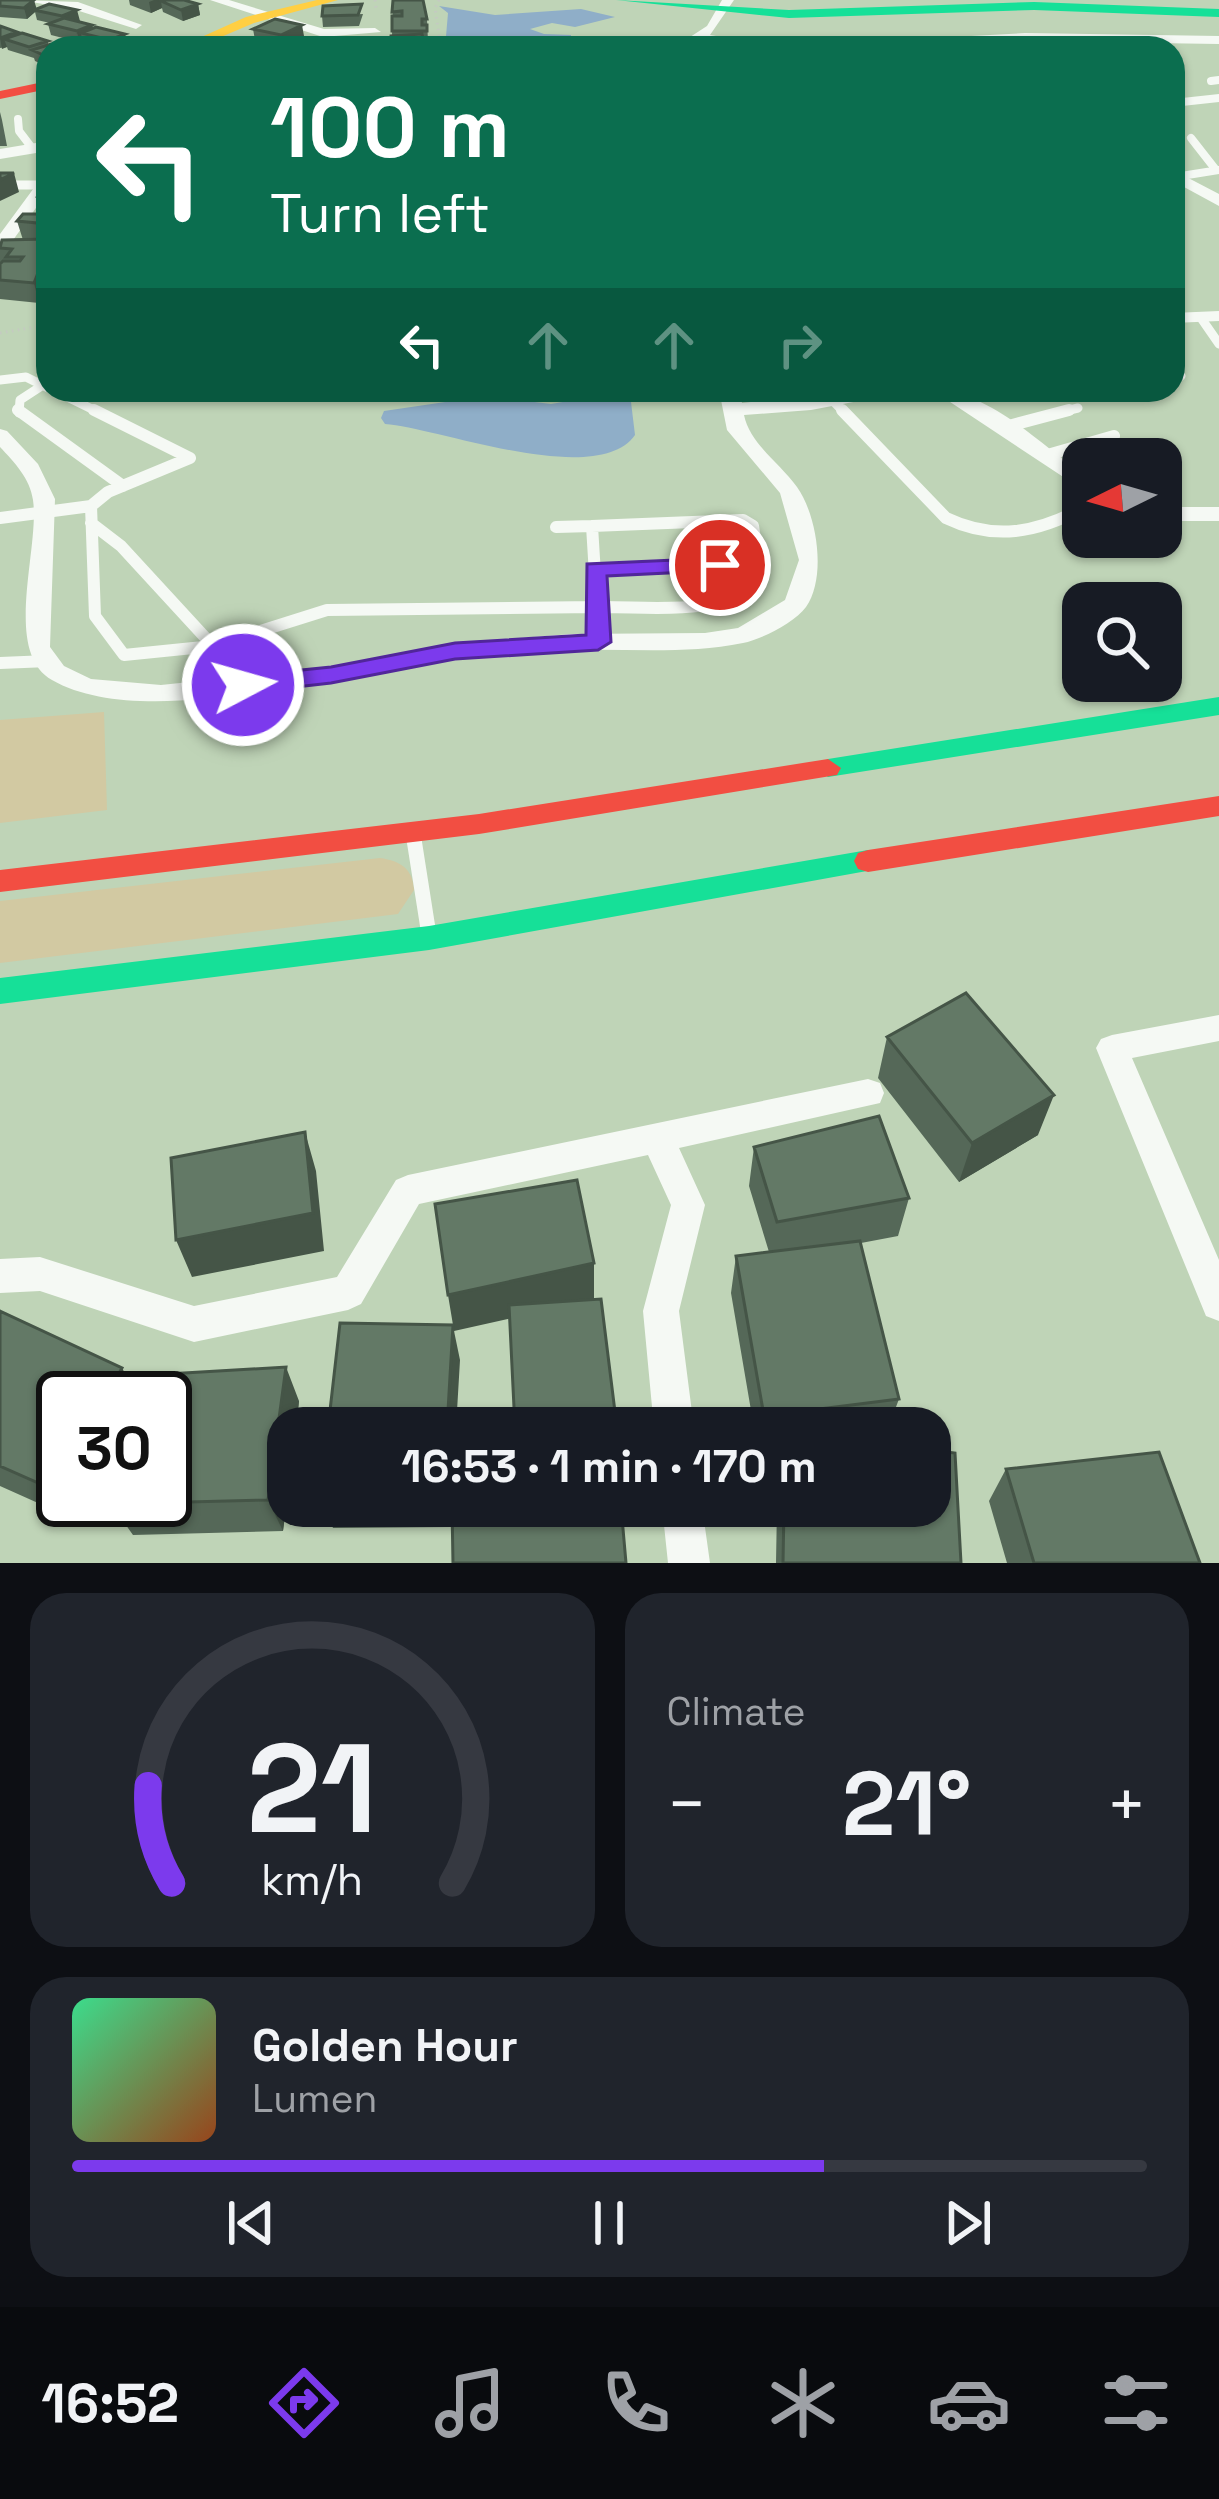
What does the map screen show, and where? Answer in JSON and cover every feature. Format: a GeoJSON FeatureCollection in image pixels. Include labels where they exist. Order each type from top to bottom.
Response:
{"type":"FeatureCollection","features":[{"type":"Feature","properties":{"kind":"main road"},"geometry":{"type":"LineString","coordinates":[[209,36],[287,0]]}},
{"type":"Feature","properties":{"kind":"main road"},"geometry":{"type":"LineString","coordinates":[[149,36],[332,0]]}},
{"type":"Feature","properties":{"kind":"main road"},"geometry":{"type":"LineString","coordinates":[[622,0],[837,8],[984,3],[1219,10]]}},
{"type":"Feature","properties":{"kind":"main road"},"geometry":{"type":"LineString","coordinates":[[680,0],[726,5]]}},
{"type":"Feature","properties":{"kind":"main road"},"geometry":{"type":"LineString","coordinates":[[1082,0],[1219,10]]}},
{"type":"Feature","properties":{"kind":"main road"},"geometry":{"type":"LineString","coordinates":[[0,95],[36,88]]}},
{"type":"Feature","properties":{"kind":"main road"},"geometry":{"type":"LineString","coordinates":[[0,881],[657,799],[1219,706]]}},
{"type":"Feature","properties":{"kind":"main road"},"geometry":{"type":"LineString","coordinates":[[0,991],[429,938],[1012,836],[1219,806]]}},
{"type":"Feature","properties":{"kind":"street"},"geometry":{"type":"LineString","coordinates":[[27,0],[118,15],[143,36]]}},
{"type":"Feature","properties":{"kind":"street"},"geometry":{"type":"LineString","coordinates":[[216,0],[348,36]]}},
{"type":"Feature","properties":{"kind":"street"},"geometry":{"type":"LineString","coordinates":[[375,36],[376,4]]}},
{"type":"Feature","properties":{"kind":"street"},"geometry":{"type":"LineString","coordinates":[[701,36],[726,5]]}},
{"type":"Feature","properties":{"kind":"street"},"geometry":{"type":"LineString","coordinates":[[1185,40],[1219,40]]}},
{"type":"Feature","properties":{"kind":"street"},"geometry":{"type":"LineString","coordinates":[[1185,102],[1219,98]]}},
{"type":"Feature","properties":{"kind":"street"},"geometry":{"type":"LineString","coordinates":[[0,154],[36,148]]}},
{"type":"Feature","properties":{"kind":"street"},"geometry":{"type":"LineString","coordinates":[[1185,182],[1215,199]]}},
{"type":"Feature","properties":{"kind":"street"},"geometry":{"type":"LineString","coordinates":[[1185,200],[1215,199]]}},
{"type":"Feature","properties":{"kind":"street"},"geometry":{"type":"LineString","coordinates":[[0,246],[36,201]]}},
{"type":"Feature","properties":{"kind":"street"},"geometry":{"type":"LineString","coordinates":[[0,435],[31,468],[45,510],[38,648],[56,672],[87,687],[161,693],[331,675],[455,651],[705,641],[743,635],[796,604],[810,560],[790,492],[737,430],[730,402]]}},
{"type":"Feature","properties":{"kind":"street"},"geometry":{"type":"LineString","coordinates":[[962,402],[1062,469]]}},
{"type":"Feature","properties":{"kind":"street"},"geometry":{"type":"LineString","coordinates":[[1182,514],[1219,514]]}},
{"type":"Feature","properties":{"kind":"street"},"geometry":{"type":"LineString","coordinates":[[1219,1028],[1112,1048],[1219,1303]]}},
{"type":"Feature","properties":{"kind":"street"},"geometry":{"type":"LineString","coordinates":[[0,1276],[40,1274],[194,1324],[349,1292],[407,1191],[868,1093]]}},
{"type":"Feature","properties":{"kind":"street"},"geometry":{"type":"LineString","coordinates":[[657,1138],[688,1205],[661,1311],[672,1407]]}},
{"type":"Feature","properties":{"kind":"street"},"geometry":{"type":"LineString","coordinates":[[685,1527],[689,1563]]}},
{"type":"Feature","properties":{"kind":"lane"},"geometry":{"type":"LineString","coordinates":[[9,112],[19,131],[36,144]]}},
{"type":"Feature","properties":{"kind":"lane"},"geometry":{"type":"LineString","coordinates":[[1191,138],[1217,170]]}},
{"type":"Feature","properties":{"kind":"lane"},"geometry":{"type":"LineString","coordinates":[[1185,174],[1217,170]]}},
{"type":"Feature","properties":{"kind":"lane"},"geometry":{"type":"LineString","coordinates":[[0,184],[36,189]]}},
{"type":"Feature","properties":{"kind":"lane"},"geometry":{"type":"LineString","coordinates":[[0,246],[21,250]]}},
{"type":"Feature","properties":{"kind":"lane"},"geometry":{"type":"LineString","coordinates":[[1210,317],[1219,344]]}},
{"type":"Feature","properties":{"kind":"lane"},"geometry":{"type":"LineString","coordinates":[[0,380],[26,377],[36,382]]}},
{"type":"Feature","properties":{"kind":"lane"},"geometry":{"type":"LineString","coordinates":[[36,393],[20,400],[18,412],[123,485]]}},
{"type":"Feature","properties":{"kind":"lane"},"geometry":{"type":"LineString","coordinates":[[0,518],[91,506],[123,485],[190,458],[76,402]]}},
{"type":"Feature","properties":{"kind":"lane"},"geometry":{"type":"LineString","coordinates":[[834,402],[946,518],[965,529],[1008,533],[1038,529],[1062,518]]}},
{"type":"Feature","properties":{"kind":"lane"},"geometry":{"type":"LineString","coordinates":[[1005,427],[1078,409]]}},
{"type":"Feature","properties":{"kind":"lane"},"geometry":{"type":"LineString","coordinates":[[1044,456],[1114,436]]}},
{"type":"Feature","properties":{"kind":"lane"},"geometry":{"type":"LineString","coordinates":[[91,506],[94,616],[124,655],[213,646],[327,610],[706,604],[741,598],[760,580],[753,526],[742,520],[556,527]]}},
{"type":"Feature","properties":{"kind":"lane"},"geometry":{"type":"LineString","coordinates":[[92,523],[121,546],[213,646]]}},
{"type":"Feature","properties":{"kind":"lane"},"geometry":{"type":"LineString","coordinates":[[592,526],[598,642]]}},
{"type":"Feature","properties":{"kind":"lane"},"geometry":{"type":"LineString","coordinates":[[595,569],[761,564]]}},
{"type":"Feature","properties":{"kind":"lane"},"geometry":{"type":"LineString","coordinates":[[0,663],[48,661]]}},
{"type":"Feature","properties":{"kind":"lane"},"geometry":{"type":"LineString","coordinates":[[413,833],[429,938]]}},
{"type":"Feature","properties":{"kind":"path"},"geometry":{"type":"LineString","coordinates":[[439,0],[435,8],[439,36]]}},
{"type":"Feature","properties":{"kind":"path"},"geometry":{"type":"LineString","coordinates":[[0,333],[36,327]]}},
{"type":"Feature","properties":{"kind":"shaded area"},"geometry":{"type":"Polygon","coordinates":[[[104,712],[107,810],[0,823],[0,720],[104,712]]]}},
{"type":"Feature","properties":{"kind":"shaded area"},"geometry":{"type":"Polygon","coordinates":[[[380,858],[400,864],[411,877],[414,890],[398,914],[0,963],[0,901],[380,858]]]}},
{"type":"Feature","properties":{"kind":"water"},"geometry":{"type":"Polygon","coordinates":[[[439,6],[495,15],[581,9],[615,17],[575,27],[552,23],[530,29],[571,36],[446,36],[448,13],[439,6]]]}},
{"type":"Feature","properties":{"kind":"water"},"geometry":{"type":"Polygon","coordinates":[[[445,402],[631,402],[635,435],[616,450],[588,457],[553,456],[385,424],[381,418],[384,411],[445,402]]]}},
{"type":"Feature","properties":{"kind":"building"},"geometry":{"type":"Polygon","coordinates":[[[0,0],[34,0],[24,8],[0,6],[0,0]]]}},
{"type":"Feature","properties":{"kind":"building"},"geometry":{"type":"Polygon","coordinates":[[[393,0],[423,0],[427,19],[422,19],[422,25],[427,25],[427,31],[392,31],[392,16],[402,16],[402,11],[392,12],[393,0]]]}},
{"type":"Feature","properties":{"kind":"building"},"geometry":{"type":"Polygon","coordinates":[[[161,1],[198,4],[181,10],[161,1]]]}},
{"type":"Feature","properties":{"kind":"building"},"geometry":{"type":"Polygon","coordinates":[[[49,4],[77,10],[62,16],[34,10],[49,4]]]}},
{"type":"Feature","properties":{"kind":"building"},"geometry":{"type":"Polygon","coordinates":[[[362,4],[358,15],[322,16],[323,6],[362,4]]]}},
{"type":"Feature","properties":{"kind":"building"},"geometry":{"type":"Polygon","coordinates":[[[64,18],[92,25],[77,31],[48,24],[64,18]]]}},
{"type":"Feature","properties":{"kind":"building"},"geometry":{"type":"Polygon","coordinates":[[[275,19],[302,25],[281,35],[253,29],[275,19]]]}},
{"type":"Feature","properties":{"kind":"building"},"geometry":{"type":"Polygon","coordinates":[[[0,26],[17,32],[0,38],[0,26]]]}},
{"type":"Feature","properties":{"kind":"building"},"geometry":{"type":"Polygon","coordinates":[[[96,27],[125,34],[93,36],[81,33],[96,27]]]}},
{"type":"Feature","properties":{"kind":"building"},"geometry":{"type":"Polygon","coordinates":[[[22,33],[36,37],[36,45],[29,47],[4,39],[22,33]]]}},
{"type":"Feature","properties":{"kind":"building"},"geometry":{"type":"Polygon","coordinates":[[[23,214],[36,214],[36,223],[17,221],[23,214]]]}},
{"type":"Feature","properties":{"kind":"building"},"geometry":{"type":"Polygon","coordinates":[[[36,239],[34,283],[0,280],[3,261],[23,257],[6,257],[12,249],[0,248],[2,240],[36,239]]]}},
{"type":"Feature","properties":{"kind":"building"},"geometry":{"type":"Polygon","coordinates":[[[966,993],[1054,1095],[972,1143],[887,1037],[966,993]]]}},
{"type":"Feature","properties":{"kind":"building"},"geometry":{"type":"Polygon","coordinates":[[[879,1116],[909,1198],[777,1222],[754,1147],[879,1116]]]}},
{"type":"Feature","properties":{"kind":"building"},"geometry":{"type":"Polygon","coordinates":[[[305,1132],[313,1213],[176,1240],[171,1158],[305,1132]]]}},
{"type":"Feature","properties":{"kind":"building"},"geometry":{"type":"Polygon","coordinates":[[[577,1180],[594,1263],[448,1295],[435,1204],[577,1180]]]}},
{"type":"Feature","properties":{"kind":"building"},"geometry":{"type":"Polygon","coordinates":[[[860,1241],[899,1399],[835,1407],[762,1407],[736,1256],[860,1241]]]}},
{"type":"Feature","properties":{"kind":"building"},"geometry":{"type":"Polygon","coordinates":[[[601,1299],[614,1407],[514,1407],[509,1305],[601,1299]]]}},
{"type":"Feature","properties":{"kind":"building"},"geometry":{"type":"Polygon","coordinates":[[[0,1311],[122,1368],[36,1371],[36,1482],[0,1466],[0,1311]]]}},
{"type":"Feature","properties":{"kind":"building"},"geometry":{"type":"Polygon","coordinates":[[[340,1323],[453,1325],[448,1407],[330,1407],[340,1323]]]}},
{"type":"Feature","properties":{"kind":"building"},"geometry":{"type":"Polygon","coordinates":[[[286,1367],[281,1407],[267,1407],[267,1500],[192,1502],[192,1373],[286,1367]]]}},
{"type":"Feature","properties":{"kind":"building"},"geometry":{"type":"Polygon","coordinates":[[[1159,1452],[1200,1563],[1034,1563],[1006,1469],[1159,1452]]]}},
{"type":"Feature","properties":{"kind":"building"},"geometry":{"type":"Polygon","coordinates":[[[951,1453],[955,1453],[961,1563],[783,1563],[784,1527],[951,1527],[951,1453]]]}},
{"type":"Feature","properties":{"kind":"building"},"geometry":{"type":"Polygon","coordinates":[[[452,1527],[623,1527],[626,1563],[453,1563],[452,1527]]]}},
{"type":"Feature","properties":{"kind":"traffic: fast"},"geometry":{"type":"LineString","coordinates":[[622,0],[789,14],[1034,6],[1219,13]]}},
{"type":"Feature","properties":{"kind":"traffic: fast"},"geometry":{"type":"LineString","coordinates":[[828,768],[1219,706]]}},
{"type":"Feature","properties":{"kind":"traffic: fast"},"geometry":{"type":"LineString","coordinates":[[0,991],[429,938],[868,861]]}},
{"type":"Feature","properties":{"kind":"traffic: slow"},"geometry":{"type":"LineString","coordinates":[[212,36],[250,20],[332,0]]}},
{"type":"Feature","properties":{"kind":"traffic: jam"},"geometry":{"type":"LineString","coordinates":[[0,95],[36,88]]}},
{"type":"Feature","properties":{"kind":"traffic: jam"},"geometry":{"type":"LineString","coordinates":[[0,881],[479,824],[828,768]]}},
{"type":"Feature","properties":{"kind":"traffic: jam"},"geometry":{"type":"LineString","coordinates":[[868,861],[1219,806]]}},
{"type":"Feature","properties":{"kind":"route"},"geometry":{"type":"LineString","coordinates":[[243,685],[331,675],[455,651],[598,642],[595,569],[720,565]]}}]}
